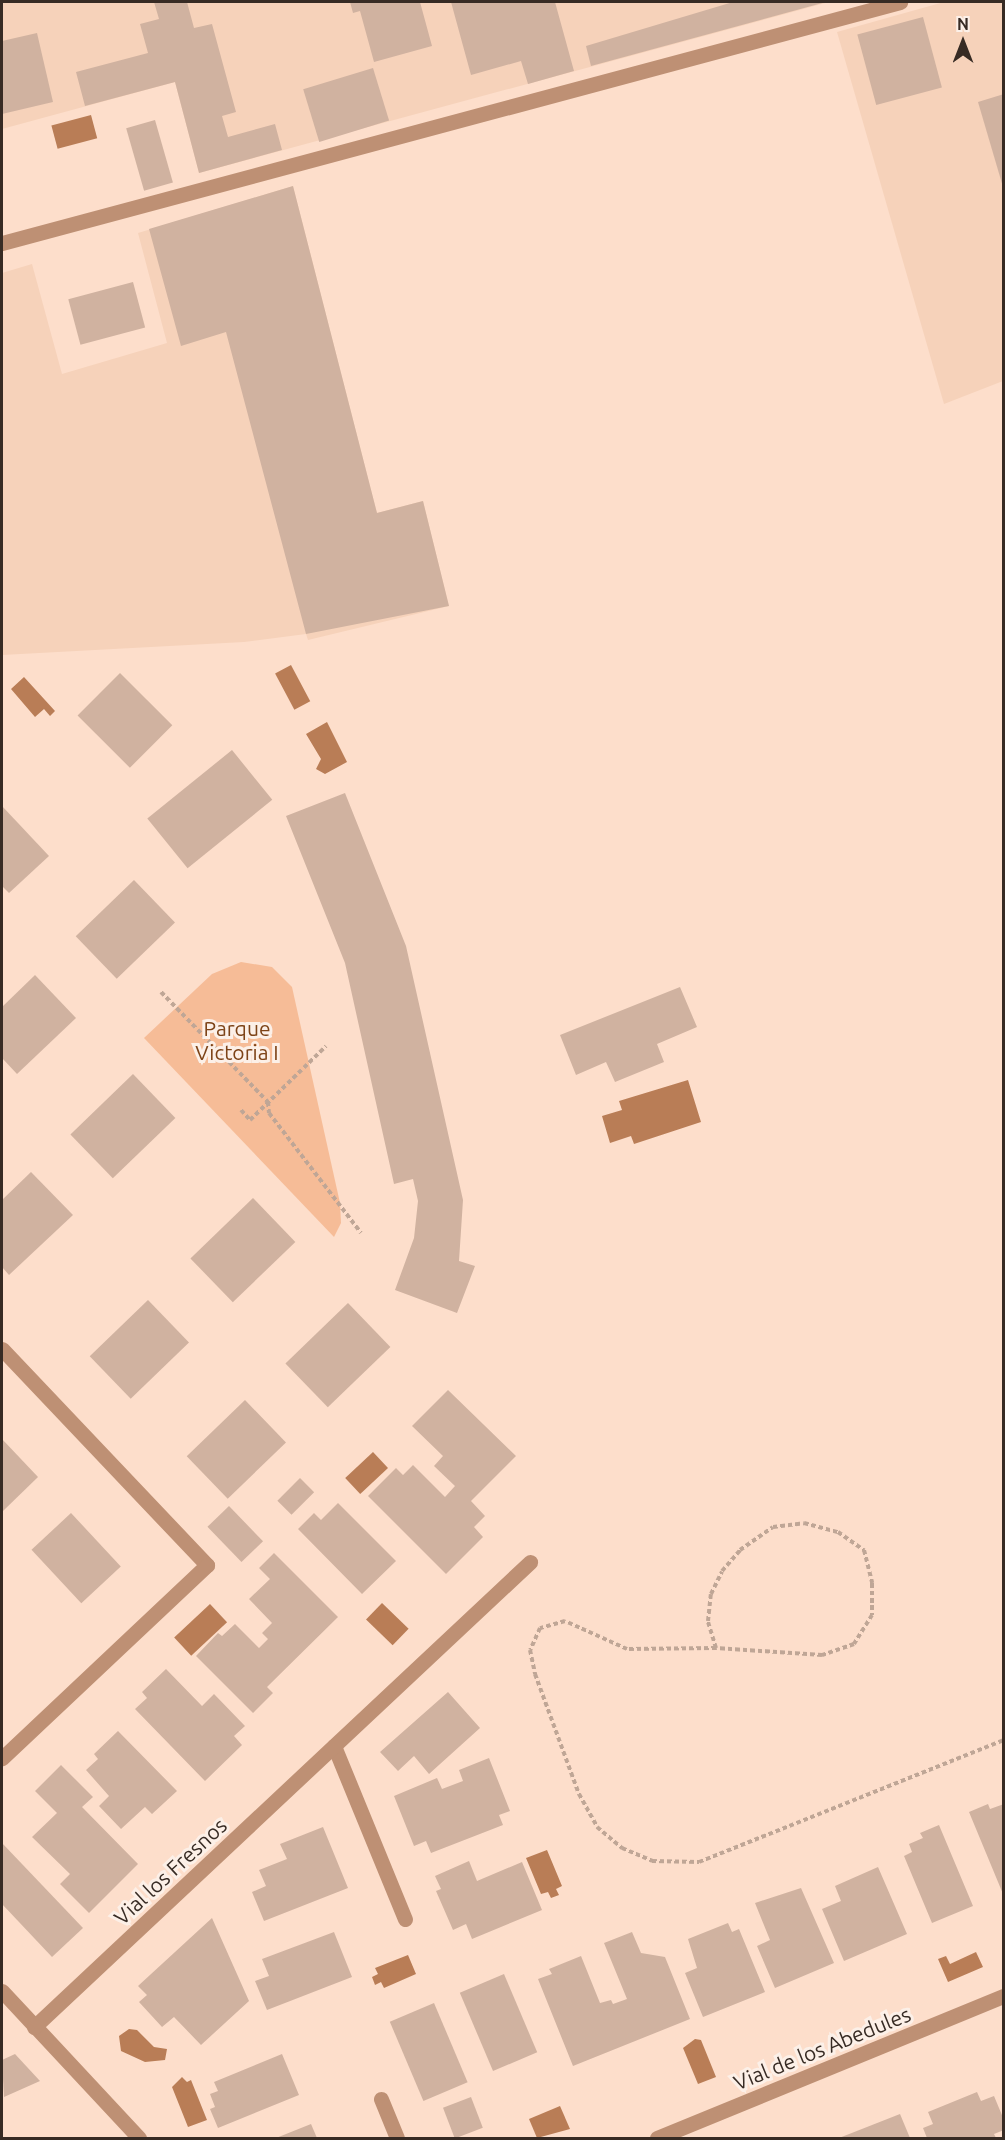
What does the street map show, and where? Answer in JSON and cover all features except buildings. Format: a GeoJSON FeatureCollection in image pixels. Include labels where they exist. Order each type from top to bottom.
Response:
{"type":"FeatureCollection","features":[{"type":"Feature","properties":{"kind":"street"},"geometry":{"type":"LineString","coordinates":[[2,243],[900,2]]}},
{"type":"Feature","properties":{"kind":"street"},"geometry":{"type":"LineString","coordinates":[[2,1349],[207,1565],[2,1758]]}},
{"type":"Feature","properties":{"kind":"street","name":"Vial los Fresnos"},"geometry":{"type":"LineString","coordinates":[[34,2027],[530,1562]]}},
{"type":"Feature","properties":{"kind":"street"},"geometry":{"type":"LineString","coordinates":[[334,1746],[405,1919]]}},
{"type":"Feature","properties":{"kind":"street"},"geometry":{"type":"LineString","coordinates":[[2,1991],[139,2139]]}},
{"type":"Feature","properties":{"kind":"street","name":"Vial de los Abedules"},"geometry":{"type":"LineString","coordinates":[[657,2139],[1004,1996]]}},
{"type":"Feature","properties":{"kind":"street"},"geometry":{"type":"LineString","coordinates":[[381,2099],[398,2139]]}},
{"type":"Feature","properties":{"kind":"path"},"geometry":{"type":"LineString","coordinates":[[161,992],[268,1102],[269,1113],[361,1233]]}},
{"type":"Feature","properties":{"kind":"path"},"geometry":{"type":"LineString","coordinates":[[241,1110],[250,1120],[326,1046]]}},
{"type":"Feature","properties":{"kind":"path"},"geometry":{"type":"LineString","coordinates":[[716,1648],[708,1622],[714,1586],[740,1550],[773,1527],[804,1523],[838,1532],[864,1550],[872,1583],[872,1615],[854,1644],[822,1655],[716,1648],[627,1649],[565,1621],[540,1628],[530,1650],[579,1794],[597,1827],[622,1848],[652,1861],[699,1863],[1004,1740]]}},
{"type":"Feature","properties":{"kind":"shaded area"},"geometry":{"type":"Polygon","coordinates":[[[2,2],[829,2],[199,173],[175,82],[2,129],[2,2]]]}},
{"type":"Feature","properties":{"kind":"shaded area"},"geometry":{"type":"Polygon","coordinates":[[[944,2],[1003,2],[1003,381],[944,404],[837,32],[944,2]]]}},
{"type":"Feature","properties":{"kind":"shaded area"},"geometry":{"type":"Polygon","coordinates":[[[91,115],[97,138],[58,149],[51,126],[91,115]]]}},
{"type":"Feature","properties":{"kind":"shaded area"},"geometry":{"type":"Polygon","coordinates":[[[293,186],[377,513],[423,501],[449,606],[308,640],[306,634],[244,642],[2,655],[2,273],[32,264],[62,374],[167,343],[138,233],[293,186]]]}},
{"type":"Feature","properties":{"kind":"shaded area"},"geometry":{"type":"Polygon","coordinates":[[[291,665],[310,701],[294,710],[275,673],[291,665]]]}},
{"type":"Feature","properties":{"kind":"shaded area"},"geometry":{"type":"Polygon","coordinates":[[[24,677],[55,711],[50,716],[44,709],[35,717],[11,689],[24,677]]]}},
{"type":"Feature","properties":{"kind":"shaded area"},"geometry":{"type":"Polygon","coordinates":[[[327,722],[347,762],[325,774],[316,769],[321,759],[306,734],[327,722]]]}},
{"type":"Feature","properties":{"kind":"shaded area"},"geometry":{"type":"Polygon","coordinates":[[[688,1080],[701,1122],[634,1144],[631,1136],[610,1143],[602,1116],[622,1110],[619,1101],[688,1080]]]}},
{"type":"Feature","properties":{"kind":"shaded area"},"geometry":{"type":"Polygon","coordinates":[[[373,1452],[388,1468],[360,1494],[345,1478],[373,1452]]]}},
{"type":"Feature","properties":{"kind":"shaded area"},"geometry":{"type":"Polygon","coordinates":[[[382,1603],[409,1629],[393,1645],[366,1620],[382,1603]]]}},
{"type":"Feature","properties":{"kind":"shaded area"},"geometry":{"type":"Polygon","coordinates":[[[210,1604],[227,1622],[191,1656],[174,1637],[210,1604]]]}},
{"type":"Feature","properties":{"kind":"shaded area"},"geometry":{"type":"Polygon","coordinates":[[[547,1850],[562,1886],[556,1889],[559,1895],[551,1898],[548,1892],[541,1894],[526,1858],[547,1850]]]}},
{"type":"Feature","properties":{"kind":"shaded area"},"geometry":{"type":"Polygon","coordinates":[[[976,1952],[983,1967],[948,1982],[938,1959],[946,1956],[950,1964],[976,1952]]]}},
{"type":"Feature","properties":{"kind":"shaded area"},"geometry":{"type":"Polygon","coordinates":[[[408,1955],[416,1974],[384,1988],[381,1982],[375,1985],[372,1977],[378,1974],[375,1968],[408,1955]]]}},
{"type":"Feature","properties":{"kind":"shaded area"},"geometry":{"type":"Polygon","coordinates":[[[129,2029],[137,2030],[154,2047],[167,2049],[165,2060],[145,2062],[121,2051],[119,2036],[129,2029]]]}},
{"type":"Feature","properties":{"kind":"shaded area"},"geometry":{"type":"Polygon","coordinates":[[[695,2039],[701,2040],[716,2077],[698,2084],[683,2048],[695,2039]]]}},
{"type":"Feature","properties":{"kind":"shaded area"},"geometry":{"type":"Polygon","coordinates":[[[182,2077],[187,2082],[191,2080],[207,2120],[188,2127],[172,2087],[182,2077]]]}},
{"type":"Feature","properties":{"kind":"shaded area"},"geometry":{"type":"Polygon","coordinates":[[[560,2106],[570,2129],[537,2138],[529,2119],[560,2106]]]}},
{"type":"Feature","properties":{"kind":"green space","name":"Parque Victoria I"},"geometry":{"type":"Polygon","coordinates":[[[241,962],[272,967],[292,987],[340,1203],[341,1223],[334,1237],[144,1038],[212,974],[241,962]]]}}]}
